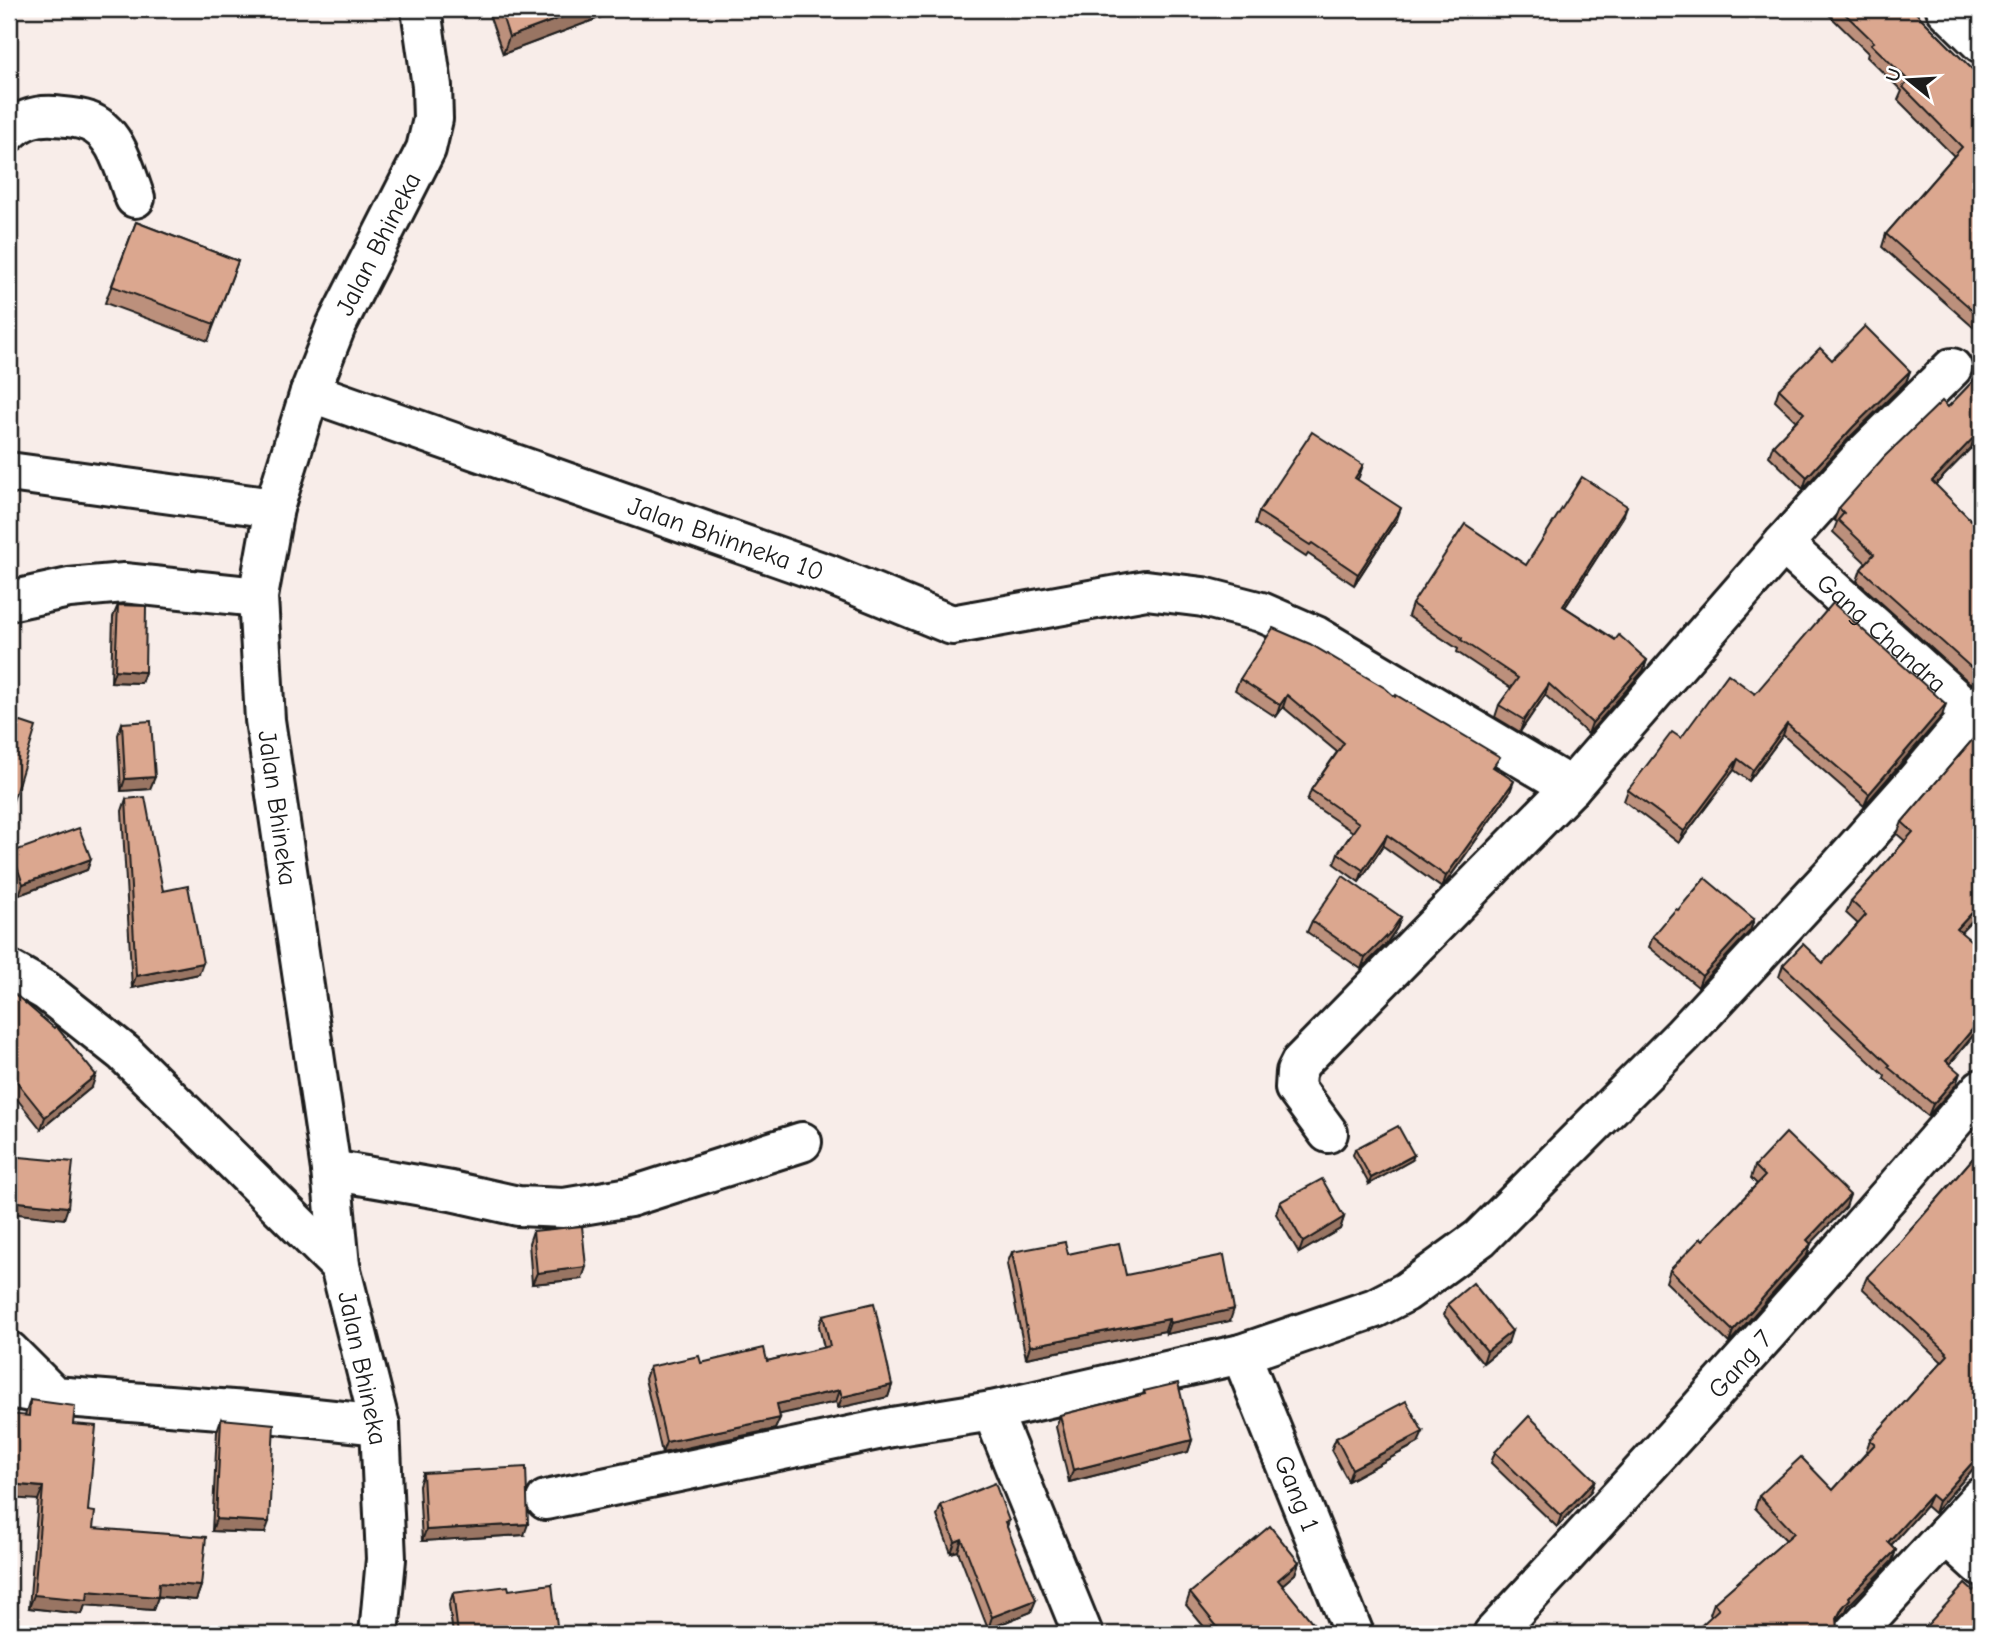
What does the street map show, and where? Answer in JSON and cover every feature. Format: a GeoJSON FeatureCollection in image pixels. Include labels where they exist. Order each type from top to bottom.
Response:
{"type":"FeatureCollection","features":[{"type":"Feature","properties":{"kind":"street","name":"Jalan Bhineka"},"geometry":{"type":"LineString","coordinates":[[379,1634],[386,1559],[380,1425],[340,1266],[331,1170],[265,720],[258,597],[274,508],[310,392],[336,326],[426,149],[433,119],[432,86],[421,9]]}},
{"type":"Feature","properties":{"kind":"street"},"geometry":{"type":"LineString","coordinates":[[1946,9],[1981,43]]}},
{"type":"Feature","properties":{"kind":"street"},"geometry":{"type":"LineString","coordinates":[[9,132],[19,122],[42,115],[88,121],[105,132],[114,144],[135,198]]}},
{"type":"Feature","properties":{"kind":"street"},"geometry":{"type":"LineString","coordinates":[[1328,1133],[1296,1088],[1296,1072],[1301,1062],[1571,787],[1864,454],[1952,368]]}},
{"type":"Feature","properties":{"kind":"street","name":"Jalan Bhinneka 10"},"geometry":{"type":"LineString","coordinates":[[310,392],[830,575],[951,625],[1146,590],[1203,597],[1261,611],[1316,636],[1571,787]]}},
{"type":"Feature","properties":{"kind":"street"},"geometry":{"type":"LineString","coordinates":[[9,472],[274,508]]}},
{"type":"Feature","properties":{"kind":"street","name":"Gang Chandra"},"geometry":{"type":"LineString","coordinates":[[1783,544],[1978,713]]}},
{"type":"Feature","properties":{"kind":"street"},"geometry":{"type":"LineString","coordinates":[[9,601],[69,588],[124,583],[258,597]]}},
{"type":"Feature","properties":{"kind":"street"},"geometry":{"type":"LineString","coordinates":[[546,1500],[892,1427],[992,1411],[1241,1354],[1375,1308],[1406,1292],[1480,1238],[1692,1025],[1978,713]]}},
{"type":"Feature","properties":{"kind":"street"},"geometry":{"type":"LineString","coordinates":[[9,970],[46,991],[124,1053],[340,1266]]}},
{"type":"Feature","properties":{"kind":"street","name":"Gang 7"},"geometry":{"type":"LineString","coordinates":[[1493,1634],[1852,1239],[1981,1089]]}},
{"type":"Feature","properties":{"kind":"street"},"geometry":{"type":"LineString","coordinates":[[331,1170],[518,1206],[564,1208],[630,1197],[802,1142]]}},
{"type":"Feature","properties":{"kind":"street"},"geometry":{"type":"LineString","coordinates":[[9,1351],[54,1396]]}},
{"type":"Feature","properties":{"kind":"street","name":"Gang 1"},"geometry":{"type":"LineString","coordinates":[[1241,1354],[1354,1634]]}},
{"type":"Feature","properties":{"kind":"street"},"geometry":{"type":"LineString","coordinates":[[9,1388],[54,1396],[258,1412],[380,1425]]}},
{"type":"Feature","properties":{"kind":"street"},"geometry":{"type":"LineString","coordinates":[[992,1411],[1083,1634]]}},
{"type":"Feature","properties":{"kind":"street"},"geometry":{"type":"LineString","coordinates":[[1854,1634],[1981,1497]]}},
{"type":"Feature","properties":{"kind":"street"},"geometry":{"type":"LineString","coordinates":[[1946,1535],[1981,1567]]}},
{"type":"Feature","properties":{"kind":"building"},"geometry":{"type":"Polygon","coordinates":[[[500,9],[584,9],[509,37],[500,9]]]}},
{"type":"Feature","properties":{"kind":"building"},"geometry":{"type":"Polygon","coordinates":[[[1840,9],[1912,9],[1981,78],[1981,310],[1977,314],[1886,234],[1962,147],[1903,87],[1909,81],[1840,9]]]}},
{"type":"Feature","properties":{"kind":"building"},"geometry":{"type":"Polygon","coordinates":[[[136,222],[238,261],[214,324],[112,286],[136,222]]]}},
{"type":"Feature","properties":{"kind":"building"},"geometry":{"type":"Polygon","coordinates":[[[1865,326],[1910,371],[1807,477],[1773,445],[1804,413],[1779,389],[1820,348],[1832,360],[1865,326]]]}},
{"type":"Feature","properties":{"kind":"building"},"geometry":{"type":"Polygon","coordinates":[[[1981,373],[1981,441],[1975,436],[1932,481],[1981,530],[1981,671],[1976,672],[1861,569],[1874,554],[1838,520],[1844,513],[1839,508],[1884,457],[1942,401],[1948,407],[1981,373]]]}},
{"type":"Feature","properties":{"kind":"building"},"geometry":{"type":"Polygon","coordinates":[[[1312,432],[1363,465],[1355,478],[1401,508],[1358,574],[1259,512],[1312,432]]]}},
{"type":"Feature","properties":{"kind":"building"},"geometry":{"type":"Polygon","coordinates":[[[1582,477],[1627,506],[1563,606],[1615,640],[1619,635],[1647,660],[1592,723],[1549,684],[1524,720],[1499,705],[1518,678],[1412,604],[1465,524],[1526,565],[1582,477]]]}},
{"type":"Feature","properties":{"kind":"building"},"geometry":{"type":"Polygon","coordinates":[[[1833,603],[1946,704],[1869,794],[1787,724],[1753,770],[1738,759],[1684,831],[1628,790],[1672,732],[1681,738],[1728,674],[1755,694],[1833,603]]]}},
{"type":"Feature","properties":{"kind":"building"},"geometry":{"type":"Polygon","coordinates":[[[118,605],[146,606],[145,672],[115,670],[118,605]]]}},
{"type":"Feature","properties":{"kind":"building"},"geometry":{"type":"Polygon","coordinates":[[[1273,628],[1310,644],[1385,688],[1395,697],[1396,695],[1500,757],[1493,767],[1514,781],[1446,876],[1387,835],[1363,870],[1338,853],[1359,823],[1311,790],[1344,743],[1287,695],[1280,705],[1240,679],[1273,628]]]}},
{"type":"Feature","properties":{"kind":"building"},"geometry":{"type":"Polygon","coordinates":[[[9,718],[36,727],[9,814],[9,718]]]}},
{"type":"Feature","properties":{"kind":"building"},"geometry":{"type":"Polygon","coordinates":[[[151,721],[155,777],[125,779],[122,723],[151,721]]]}},
{"type":"Feature","properties":{"kind":"building"},"geometry":{"type":"Polygon","coordinates":[[[1980,731],[1981,903],[1957,929],[1981,949],[1981,1019],[1946,1061],[1960,1073],[1933,1104],[1888,1067],[1890,1065],[1783,965],[1803,944],[1823,963],[1866,915],[1851,901],[1913,832],[1902,822],[1980,731]]]}},
{"type":"Feature","properties":{"kind":"building"},"geometry":{"type":"Polygon","coordinates":[[[145,797],[163,891],[188,886],[203,963],[136,976],[126,799],[145,797]]]}},
{"type":"Feature","properties":{"kind":"building"},"geometry":{"type":"Polygon","coordinates":[[[79,828],[91,859],[23,884],[12,852],[79,828]]]}},
{"type":"Feature","properties":{"kind":"building"},"geometry":{"type":"Polygon","coordinates":[[[1343,876],[1401,917],[1390,933],[1365,958],[1312,921],[1343,876]]]}},
{"type":"Feature","properties":{"kind":"building"},"geometry":{"type":"Polygon","coordinates":[[[1705,878],[1754,919],[1702,976],[1653,936],[1705,878]]]}},
{"type":"Feature","properties":{"kind":"building"},"geometry":{"type":"Polygon","coordinates":[[[9,989],[54,1028],[56,1026],[96,1075],[45,1117],[9,1072],[9,989]]]}},
{"type":"Feature","properties":{"kind":"building"},"geometry":{"type":"Polygon","coordinates":[[[1398,1126],[1414,1155],[1371,1178],[1355,1149],[1398,1126]]]}},
{"type":"Feature","properties":{"kind":"building"},"geometry":{"type":"Polygon","coordinates":[[[1786,1133],[1850,1195],[1807,1240],[1811,1244],[1733,1331],[1670,1270],[1765,1176],[1755,1166],[1786,1133]]]}},
{"type":"Feature","properties":{"kind":"building"},"geometry":{"type":"Polygon","coordinates":[[[1981,1149],[1981,1453],[1938,1501],[1931,1495],[1888,1542],[1896,1550],[1849,1597],[1842,1608],[1837,1618],[1841,1634],[1692,1634],[1719,1609],[1714,1603],[1794,1533],[1759,1496],[1801,1457],[1833,1490],[1875,1444],[1870,1440],[1948,1355],[1867,1277],[1981,1149]]]}},
{"type":"Feature","properties":{"kind":"building"},"geometry":{"type":"Polygon","coordinates":[[[9,1156],[73,1162],[68,1207],[9,1201],[9,1156]]]}},
{"type":"Feature","properties":{"kind":"building"},"geometry":{"type":"Polygon","coordinates":[[[1322,1179],[1344,1217],[1303,1242],[1280,1202],[1322,1179]]]}},
{"type":"Feature","properties":{"kind":"building"},"geometry":{"type":"Polygon","coordinates":[[[582,1226],[586,1267],[537,1273],[533,1231],[582,1226]]]}},
{"type":"Feature","properties":{"kind":"building"},"geometry":{"type":"Polygon","coordinates":[[[1065,1242],[1068,1254],[1119,1243],[1126,1275],[1224,1255],[1234,1309],[1170,1323],[1169,1319],[1030,1346],[1012,1252],[1065,1242]]]}},
{"type":"Feature","properties":{"kind":"building"},"geometry":{"type":"Polygon","coordinates":[[[1473,1283],[1512,1331],[1487,1351],[1448,1304],[1473,1283]]]}},
{"type":"Feature","properties":{"kind":"building"},"geometry":{"type":"Polygon","coordinates":[[[874,1303],[892,1385],[842,1397],[840,1390],[777,1404],[780,1418],[666,1442],[649,1367],[699,1356],[701,1363],[764,1348],[767,1361],[830,1346],[823,1315],[874,1303]]]}},
{"type":"Feature","properties":{"kind":"building"},"geometry":{"type":"Polygon","coordinates":[[[1178,1383],[1192,1440],[1073,1470],[1060,1415],[1178,1383]]]}},
{"type":"Feature","properties":{"kind":"building"},"geometry":{"type":"Polygon","coordinates":[[[30,1400],[75,1406],[73,1424],[96,1426],[88,1511],[95,1512],[93,1528],[206,1537],[201,1586],[159,1583],[158,1597],[88,1591],[87,1600],[34,1595],[43,1487],[9,1484],[9,1414],[29,1416],[30,1400]]]}},
{"type":"Feature","properties":{"kind":"building"},"geometry":{"type":"Polygon","coordinates":[[[1406,1401],[1423,1432],[1352,1469],[1336,1438],[1406,1401]]]}},
{"type":"Feature","properties":{"kind":"building"},"geometry":{"type":"Polygon","coordinates":[[[1529,1416],[1595,1480],[1561,1516],[1495,1452],[1529,1416]]]}},
{"type":"Feature","properties":{"kind":"building"},"geometry":{"type":"Polygon","coordinates":[[[221,1419],[274,1424],[269,1522],[216,1519],[221,1419]]]}},
{"type":"Feature","properties":{"kind":"building"},"geometry":{"type":"Polygon","coordinates":[[[526,1467],[528,1524],[426,1530],[423,1473],[526,1467]]]}},
{"type":"Feature","properties":{"kind":"building"},"geometry":{"type":"Polygon","coordinates":[[[995,1483],[1009,1521],[1005,1522],[1036,1600],[992,1617],[962,1539],[955,1542],[941,1505],[995,1483]]]}},
{"type":"Feature","properties":{"kind":"building"},"geometry":{"type":"Polygon","coordinates":[[[1270,1526],[1299,1562],[1278,1580],[1320,1634],[1223,1634],[1190,1593],[1270,1526]]]}},
{"type":"Feature","properties":{"kind":"building"},"geometry":{"type":"Polygon","coordinates":[[[1981,1581],[1981,1634],[1919,1634],[1965,1584],[1973,1591],[1981,1581]]]}},
{"type":"Feature","properties":{"kind":"building"},"geometry":{"type":"Polygon","coordinates":[[[552,1584],[558,1634],[458,1634],[453,1593],[552,1584]]]}}]}
